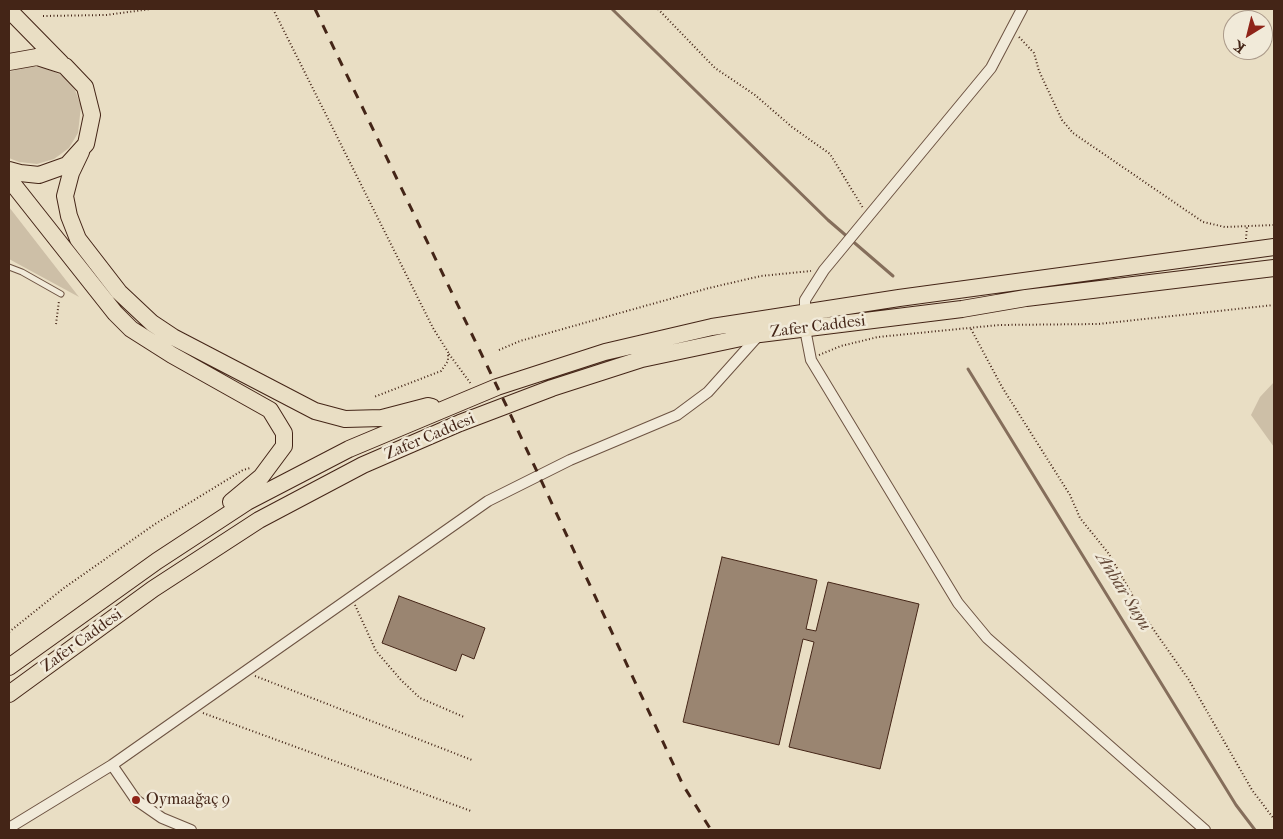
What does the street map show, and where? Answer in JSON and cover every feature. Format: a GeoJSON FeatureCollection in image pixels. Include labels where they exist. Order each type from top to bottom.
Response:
{"type":"FeatureCollection","features":[{"type":"Feature","properties":{"kind":"main road"},"geometry":{"type":"LineString","coordinates":[[9,10],[85,87],[92,106],[92,125],[71,173],[65,196],[69,216],[78,239],[119,292],[152,323],[173,337],[315,412],[345,419],[382,418],[428,406],[441,410]]}},
{"type":"Feature","properties":{"kind":"main road"},"geometry":{"type":"LineString","coordinates":[[9,62],[37,57],[65,66]]}},
{"type":"Feature","properties":{"kind":"main road"},"geometry":{"type":"LineString","coordinates":[[9,170],[29,175],[49,173],[66,165],[81,152]]}},
{"type":"Feature","properties":{"kind":"main road"},"geometry":{"type":"LineString","coordinates":[[9,179],[115,314],[131,328],[172,355],[270,410],[284,433],[284,446],[261,477],[158,561]]}},
{"type":"Feature","properties":{"kind":"main road","name":"Zafer Caddesi"},"geometry":{"type":"LineString","coordinates":[[9,694],[153,589],[259,520],[363,466],[460,423],[561,385],[642,359],[760,334],[804,321],[899,298],[1274,247]]}},
{"type":"Feature","properties":{"kind":"main road","name":"Zafer Caddesi"},"geometry":{"type":"LineString","coordinates":[[9,667],[158,561],[247,502],[349,449],[441,410],[478,395],[605,352],[712,327],[908,316],[1026,298],[1274,268]]}},
{"type":"Feature","properties":{"kind":"street","name":"Zafer Caddesi"},"geometry":{"type":"LineString","coordinates":[[804,321],[805,300],[824,270],[991,68],[1022,9]]}},
{"type":"Feature","properties":{"kind":"street"},"geometry":{"type":"LineString","coordinates":[[804,321],[811,360],[958,603],[988,638],[1205,830]]}},
{"type":"Feature","properties":{"kind":"street"},"geometry":{"type":"LineString","coordinates":[[9,828],[112,765],[193,710],[488,501],[570,460],[677,415],[708,392],[760,334]]}},
{"type":"Feature","properties":{"kind":"street"},"geometry":{"type":"LineString","coordinates":[[112,765],[136,800],[162,818],[191,830]]}},
{"type":"Feature","properties":{"kind":"lane"},"geometry":{"type":"LineString","coordinates":[[9,267],[22,272],[61,294]]}},
{"type":"Feature","properties":{"kind":"path"},"geometry":{"type":"LineString","coordinates":[[42,16],[106,15],[152,9]]}},
{"type":"Feature","properties":{"kind":"path"},"geometry":{"type":"LineString","coordinates":[[274,9],[433,328],[478,395]]}},
{"type":"Feature","properties":{"kind":"path"},"geometry":{"type":"LineString","coordinates":[[658,9],[715,68],[755,95],[792,127],[830,154],[868,216]]}},
{"type":"Feature","properties":{"kind":"path"},"geometry":{"type":"LineString","coordinates":[[1010,31],[1024,40],[1034,53],[1039,71],[1062,120],[1073,133],[1204,222],[1225,227],[1274,225]]}},
{"type":"Feature","properties":{"kind":"path"},"geometry":{"type":"LineString","coordinates":[[499,350],[520,341],[709,288],[761,276],[824,270]]}},
{"type":"Feature","properties":{"kind":"path"},"geometry":{"type":"LineString","coordinates":[[56,324],[61,294]]}},
{"type":"Feature","properties":{"kind":"path"},"geometry":{"type":"LineString","coordinates":[[811,360],[841,346],[878,337],[999,325],[1098,324],[1274,305]]}},
{"type":"Feature","properties":{"kind":"path"},"geometry":{"type":"LineString","coordinates":[[971,329],[1002,386],[1070,495],[1080,518],[1109,554],[1144,616],[1201,699],[1252,790],[1274,819]]}},
{"type":"Feature","properties":{"kind":"path"},"geometry":{"type":"LineString","coordinates":[[374,397],[441,371],[448,361],[448,352]]}},
{"type":"Feature","properties":{"kind":"path"},"geometry":{"type":"LineString","coordinates":[[9,632],[86,572],[205,492],[243,470],[272,464]]}},
{"type":"Feature","properties":{"kind":"path"},"geometry":{"type":"LineString","coordinates":[[351,598],[376,651],[400,680],[420,698],[464,717]]}},
{"type":"Feature","properties":{"kind":"path"},"geometry":{"type":"LineString","coordinates":[[247,672],[472,760]]}},
{"type":"Feature","properties":{"kind":"path"},"geometry":{"type":"LineString","coordinates":[[193,710],[471,811]]}},
{"type":"Feature","properties":{"kind":"shaded area"},"geometry":{"type":"Polygon","coordinates":[[[28,66],[46,68],[63,76],[75,90],[81,106],[78,133],[69,148],[54,159],[37,164],[19,162],[9,158],[9,72],[28,66]]]}},
{"type":"Feature","properties":{"kind":"shaded area"},"geometry":{"type":"Polygon","coordinates":[[[9,207],[79,297],[9,259],[9,207]]]}},
{"type":"Feature","properties":{"kind":"shaded area"},"geometry":{"type":"Polygon","coordinates":[[[1274,382],[1274,447],[1251,415],[1260,397],[1274,382]]]}},
{"type":"Feature","properties":{"kind":"building"},"geometry":{"type":"Polygon","coordinates":[[[722,557],[817,580],[806,629],[816,631],[828,582],[919,604],[880,769],[789,747],[814,642],[803,639],[779,745],[683,722],[722,557]]]}},
{"type":"Feature","properties":{"kind":"building"},"geometry":{"type":"Polygon","coordinates":[[[399,596],[485,628],[474,659],[462,654],[456,671],[382,643],[399,596]]]}},
{"type":"Feature","properties":{"kind":"waterway"},"geometry":{"type":"LineString","coordinates":[[612,9],[828,220],[893,276]]}},
{"type":"Feature","properties":{"kind":"waterway","name":"Anbar Suyu"},"geometry":{"type":"LineString","coordinates":[[968,369],[1236,805],[1255,830]]}},
{"type":"Feature","properties":{"kind":"railway"},"geometry":{"type":"LineString","coordinates":[[315,9],[506,405],[683,785],[711,830]]}},
{"type":"Feature","properties":{"kind":"place","name":"Oymaağaç 9"},"geometry":{"type":"Point","coordinates":[136,800]}}]}
